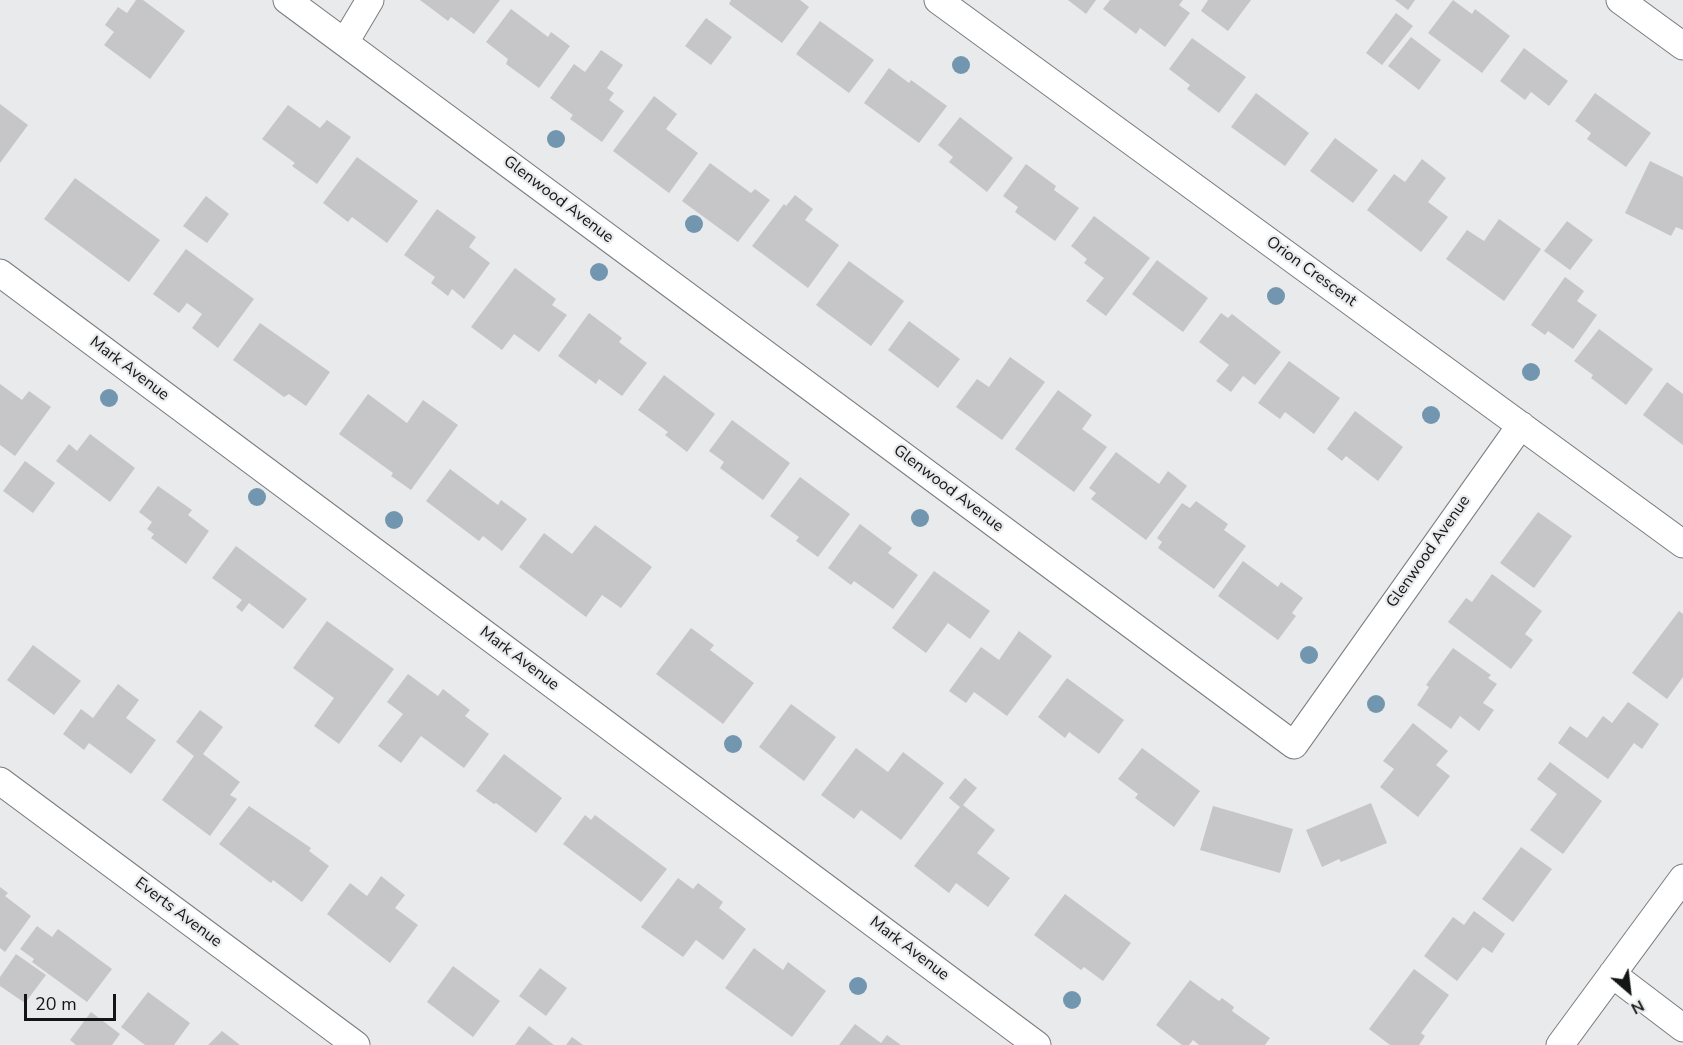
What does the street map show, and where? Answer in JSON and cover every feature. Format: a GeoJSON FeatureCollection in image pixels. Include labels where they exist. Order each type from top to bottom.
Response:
{"type":"FeatureCollection","features":[{"type":"Feature","properties":{"kind":"street","name":"Glenwood Avenue"},"geometry":{"type":"LineString","coordinates":[[287,0],[1294,745],[1521,425]]}},
{"type":"Feature","properties":{"kind":"street"},"geometry":{"type":"LineString","coordinates":[[345,42],[370,0]]}},
{"type":"Feature","properties":{"kind":"street","name":"Orion Crescent"},"geometry":{"type":"LineString","coordinates":[[939,0],[1683,544]]}},
{"type":"Feature","properties":{"kind":"street"},"geometry":{"type":"LineString","coordinates":[[1620,0],[1683,46]]}},
{"type":"Feature","properties":{"kind":"street","name":"Mark Avenue"},"geometry":{"type":"LineString","coordinates":[[0,273],[1037,1045]]}},
{"type":"Feature","properties":{"kind":"street","name":"Everts Avenue"},"geometry":{"type":"LineString","coordinates":[[0,781],[356,1045]]}},
{"type":"Feature","properties":{"kind":"street"},"geometry":{"type":"LineString","coordinates":[[1560,1045],[1683,878]]}},
{"type":"Feature","properties":{"kind":"street"},"geometry":{"type":"LineString","coordinates":[[1612,974],[1683,1028]]}},
{"type":"Feature","properties":{"kind":"building"},"geometry":{"type":"Polygon","coordinates":[[[136,0],[143,0],[185,31],[150,79],[104,45],[114,32],[105,25],[118,7],[127,13],[136,0]]]}},
{"type":"Feature","properties":{"kind":"building"},"geometry":{"type":"Polygon","coordinates":[[[420,0],[500,0],[474,34],[451,17],[448,21],[420,0]]]}},
{"type":"Feature","properties":{"kind":"building"},"geometry":{"type":"Polygon","coordinates":[[[731,0],[800,0],[809,7],[782,43],[729,4],[731,0]]]}},
{"type":"Feature","properties":{"kind":"building"},"geometry":{"type":"Polygon","coordinates":[[[1068,0],[1096,0],[1086,14],[1068,0]]]}},
{"type":"Feature","properties":{"kind":"building"},"geometry":{"type":"Polygon","coordinates":[[[1110,0],[1183,0],[1179,5],[1190,13],[1165,47],[1140,28],[1136,34],[1103,9],[1110,0]]]}},
{"type":"Feature","properties":{"kind":"building"},"geometry":{"type":"Polygon","coordinates":[[[1208,0],[1251,0],[1228,31],[1201,11],[1208,0]]]}},
{"type":"Feature","properties":{"kind":"building"},"geometry":{"type":"Polygon","coordinates":[[[1395,0],[1415,0],[1408,10],[1395,0]]]}},
{"type":"Feature","properties":{"kind":"building"},"geometry":{"type":"Polygon","coordinates":[[[1453,0],[1472,14],[1475,9],[1510,36],[1482,73],[1428,33],[1453,0]]]}},
{"type":"Feature","properties":{"kind":"building"},"geometry":{"type":"Polygon","coordinates":[[[511,9],[548,37],[551,32],[570,46],[539,88],[506,64],[508,59],[486,42],[511,9]]]}},
{"type":"Feature","properties":{"kind":"building"},"geometry":{"type":"Polygon","coordinates":[[[1396,13],[1413,26],[1382,65],[1366,53],[1396,13]]]}},
{"type":"Feature","properties":{"kind":"building"},"geometry":{"type":"Polygon","coordinates":[[[706,18],[732,37],[711,65],[685,46],[706,18]]]}},
{"type":"Feature","properties":{"kind":"building"},"geometry":{"type":"Polygon","coordinates":[[[820,21],[874,60],[849,93],[796,54],[820,21]]]}},
{"type":"Feature","properties":{"kind":"building"},"geometry":{"type":"Polygon","coordinates":[[[1411,37],[1441,60],[1419,90],[1388,66],[1411,37]]]}},
{"type":"Feature","properties":{"kind":"building"},"geometry":{"type":"Polygon","coordinates":[[[1192,38],[1246,77],[1219,113],[1187,89],[1190,85],[1169,69],[1192,38]]]}},
{"type":"Feature","properties":{"kind":"building"},"geometry":{"type":"Polygon","coordinates":[[[1524,48],[1568,81],[1549,106],[1531,92],[1525,100],[1500,81],[1524,48]]]}},
{"type":"Feature","properties":{"kind":"building"},"geometry":{"type":"Polygon","coordinates":[[[601,50],[623,65],[607,88],[614,93],[609,100],[624,111],[602,142],[570,119],[573,115],[550,98],[574,64],[585,72],[601,50]]]}},
{"type":"Feature","properties":{"kind":"building"},"geometry":{"type":"Polygon","coordinates":[[[889,68],[909,83],[911,80],[947,106],[919,143],[864,103],[889,68]]]}},
{"type":"Feature","properties":{"kind":"building"},"geometry":{"type":"Polygon","coordinates":[[[1256,93],[1309,133],[1285,166],[1231,127],[1256,93]]]}},
{"type":"Feature","properties":{"kind":"building"},"geometry":{"type":"Polygon","coordinates":[[[1595,93],[1651,133],[1626,167],[1587,139],[1591,133],[1575,121],[1595,93]]]}},
{"type":"Feature","properties":{"kind":"building"},"geometry":{"type":"Polygon","coordinates":[[[654,96],[677,114],[666,129],[698,153],[669,193],[613,151],[654,96]]]}},
{"type":"Feature","properties":{"kind":"building"},"geometry":{"type":"Polygon","coordinates":[[[0,104],[28,125],[0,163],[0,104]]]}},
{"type":"Feature","properties":{"kind":"building"},"geometry":{"type":"Polygon","coordinates":[[[288,105],[320,128],[327,120],[351,137],[317,184],[292,166],[295,163],[262,139],[288,105]]]}},
{"type":"Feature","properties":{"kind":"building"},"geometry":{"type":"Polygon","coordinates":[[[960,117],[1013,158],[987,192],[949,162],[953,157],[938,145],[960,117]]]}},
{"type":"Feature","properties":{"kind":"building"},"geometry":{"type":"Polygon","coordinates":[[[1335,138],[1378,170],[1353,203],[1310,171],[1335,138]]]}},
{"type":"Feature","properties":{"kind":"building"},"geometry":{"type":"Polygon","coordinates":[[[357,157],[418,201],[387,243],[352,217],[348,222],[323,203],[357,157]]]}},
{"type":"Feature","properties":{"kind":"building"},"geometry":{"type":"Polygon","coordinates":[[[1422,159],[1446,178],[1428,202],[1448,217],[1421,252],[1367,210],[1394,174],[1405,182],[1422,159]]]}},
{"type":"Feature","properties":{"kind":"building"},"geometry":{"type":"Polygon","coordinates":[[[1650,161],[1683,177],[1683,230],[1676,227],[1671,236],[1625,213],[1650,161]]]}},
{"type":"Feature","properties":{"kind":"building"},"geometry":{"type":"Polygon","coordinates":[[[710,163],[751,193],[755,189],[770,200],[738,242],[682,201],[710,163]]]}},
{"type":"Feature","properties":{"kind":"building"},"geometry":{"type":"Polygon","coordinates":[[[1026,164],[1056,186],[1054,190],[1079,208],[1055,241],[1015,212],[1018,207],[1003,196],[1026,164]]]}},
{"type":"Feature","properties":{"kind":"building"},"geometry":{"type":"Polygon","coordinates":[[[75,178],[160,240],[129,282],[44,219],[75,178]]]}},
{"type":"Feature","properties":{"kind":"building"},"geometry":{"type":"Polygon","coordinates":[[[795,195],[813,209],[805,220],[839,245],[808,288],[752,246],[784,204],[786,206],[795,195]]]}},
{"type":"Feature","properties":{"kind":"building"},"geometry":{"type":"Polygon","coordinates":[[[206,196],[229,214],[207,243],[183,226],[206,196]]]}},
{"type":"Feature","properties":{"kind":"building"},"geometry":{"type":"Polygon","coordinates":[[[437,209],[476,237],[469,247],[490,263],[464,299],[452,289],[448,296],[431,283],[435,277],[404,255],[437,209]]]}},
{"type":"Feature","properties":{"kind":"building"},"geometry":{"type":"Polygon","coordinates":[[[1094,216],[1150,258],[1106,316],[1086,301],[1104,278],[1084,263],[1087,259],[1071,246],[1094,216]]]}},
{"type":"Feature","properties":{"kind":"building"},"geometry":{"type":"Polygon","coordinates":[[[1499,219],[1541,249],[1504,301],[1446,259],[1467,230],[1484,241],[1499,219]]]}},
{"type":"Feature","properties":{"kind":"building"},"geometry":{"type":"Polygon","coordinates":[[[1567,221],[1593,240],[1570,270],[1544,251],[1567,221]]]}},
{"type":"Feature","properties":{"kind":"building"},"geometry":{"type":"Polygon","coordinates":[[[186,249],[254,299],[218,348],[192,328],[202,314],[187,303],[179,313],[153,294],[186,249]]]}},
{"type":"Feature","properties":{"kind":"building"},"geometry":{"type":"Polygon","coordinates":[[[1157,260],[1208,298],[1183,332],[1132,294],[1157,260]]]}},
{"type":"Feature","properties":{"kind":"building"},"geometry":{"type":"Polygon","coordinates":[[[849,261],[904,301],[871,346],[816,305],[849,261]]]}},
{"type":"Feature","properties":{"kind":"building"},"geometry":{"type":"Polygon","coordinates":[[[515,268],[556,299],[552,305],[567,315],[539,352],[514,334],[502,350],[471,327],[515,268]]]}},
{"type":"Feature","properties":{"kind":"building"},"geometry":{"type":"Polygon","coordinates":[[[1565,277],[1584,291],[1577,301],[1597,315],[1573,349],[1548,331],[1545,335],[1531,325],[1565,277]]]}},
{"type":"Feature","properties":{"kind":"building"},"geometry":{"type":"Polygon","coordinates":[[[589,313],[622,338],[619,342],[647,363],[622,396],[599,379],[596,384],[558,356],[589,313]]]}},
{"type":"Feature","properties":{"kind":"building"},"geometry":{"type":"Polygon","coordinates":[[[1221,313],[1228,318],[1232,314],[1281,352],[1255,385],[1243,376],[1231,392],[1216,381],[1229,365],[1199,342],[1221,313]]]}},
{"type":"Feature","properties":{"kind":"building"},"geometry":{"type":"Polygon","coordinates":[[[909,321],[960,359],[938,388],[888,350],[909,321]]]}},
{"type":"Feature","properties":{"kind":"building"},"geometry":{"type":"Polygon","coordinates":[[[260,323],[330,372],[306,406],[289,394],[284,397],[233,360],[260,323]]]}},
{"type":"Feature","properties":{"kind":"building"},"geometry":{"type":"Polygon","coordinates":[[[1599,329],[1653,369],[1626,405],[1591,378],[1593,375],[1574,361],[1599,329]]]}},
{"type":"Feature","properties":{"kind":"building"},"geometry":{"type":"Polygon","coordinates":[[[1010,357],[1045,382],[1002,440],[956,407],[977,379],[989,387],[1010,357]]]}},
{"type":"Feature","properties":{"kind":"building"},"geometry":{"type":"Polygon","coordinates":[[[1289,361],[1340,398],[1314,434],[1285,412],[1280,419],[1258,403],[1289,361]]]}},
{"type":"Feature","properties":{"kind":"building"},"geometry":{"type":"Polygon","coordinates":[[[664,375],[715,414],[687,452],[665,435],[668,432],[638,410],[664,375]]]}},
{"type":"Feature","properties":{"kind":"building"},"geometry":{"type":"Polygon","coordinates":[[[1667,382],[1683,394],[1683,445],[1643,415],[1667,382]]]}},
{"type":"Feature","properties":{"kind":"building"},"geometry":{"type":"Polygon","coordinates":[[[0,384],[22,400],[29,391],[51,407],[15,456],[0,445],[0,384]]]}},
{"type":"Feature","properties":{"kind":"building"},"geometry":{"type":"Polygon","coordinates":[[[1058,390],[1092,415],[1082,429],[1107,447],[1074,492],[1015,449],[1058,390]]]}},
{"type":"Feature","properties":{"kind":"building"},"geometry":{"type":"Polygon","coordinates":[[[368,394],[407,423],[423,400],[458,425],[411,490],[391,476],[393,473],[339,434],[368,394]]]}},
{"type":"Feature","properties":{"kind":"building"},"geometry":{"type":"Polygon","coordinates":[[[1355,411],[1403,447],[1378,481],[1346,456],[1342,461],[1327,449],[1355,411]]]}},
{"type":"Feature","properties":{"kind":"building"},"geometry":{"type":"Polygon","coordinates":[[[732,420],[790,463],[763,500],[720,468],[724,462],[709,451],[732,420]]]}},
{"type":"Feature","properties":{"kind":"building"},"geometry":{"type":"Polygon","coordinates":[[[90,434],[135,468],[110,502],[56,461],[69,444],[77,451],[90,434]]]}},
{"type":"Feature","properties":{"kind":"building"},"geometry":{"type":"Polygon","coordinates":[[[1116,452],[1159,484],[1168,471],[1187,486],[1146,540],[1091,499],[1096,493],[1089,488],[1116,452]]]}},
{"type":"Feature","properties":{"kind":"building"},"geometry":{"type":"Polygon","coordinates":[[[25,461],[55,483],[33,513],[3,491],[25,461]]]}},
{"type":"Feature","properties":{"kind":"building"},"geometry":{"type":"Polygon","coordinates":[[[450,469],[498,505],[501,500],[527,519],[502,551],[483,536],[479,541],[426,501],[450,469]]]}},
{"type":"Feature","properties":{"kind":"building"},"geometry":{"type":"Polygon","coordinates":[[[800,477],[850,514],[818,557],[796,541],[799,537],[770,516],[800,477]]]}},
{"type":"Feature","properties":{"kind":"building"},"geometry":{"type":"Polygon","coordinates":[[[158,486],[192,510],[188,515],[209,531],[186,564],[151,538],[154,534],[147,529],[152,522],[139,512],[158,486]]]}},
{"type":"Feature","properties":{"kind":"building"},"geometry":{"type":"Polygon","coordinates":[[[1196,501],[1228,524],[1224,530],[1246,546],[1214,589],[1158,548],[1162,542],[1157,538],[1182,503],[1190,508],[1196,501]]]}},
{"type":"Feature","properties":{"kind":"building"},"geometry":{"type":"Polygon","coordinates":[[[1538,512],[1572,536],[1534,588],[1500,563],[1538,512]]]}},
{"type":"Feature","properties":{"kind":"building"},"geometry":{"type":"Polygon","coordinates":[[[860,524],[892,548],[888,553],[918,575],[893,609],[854,581],[851,585],[828,568],[860,524]]]}},
{"type":"Feature","properties":{"kind":"building"},"geometry":{"type":"Polygon","coordinates":[[[595,525],[652,567],[621,608],[602,595],[586,617],[519,567],[544,533],[572,554],[595,525]]]}},
{"type":"Feature","properties":{"kind":"building"},"geometry":{"type":"Polygon","coordinates":[[[236,546],[307,599],[283,629],[249,603],[242,612],[236,607],[242,600],[212,578],[236,546]]]}},
{"type":"Feature","properties":{"kind":"building"},"geometry":{"type":"Polygon","coordinates":[[[1243,561],[1278,587],[1281,582],[1303,598],[1292,613],[1296,616],[1278,640],[1218,596],[1243,561]]]}},
{"type":"Feature","properties":{"kind":"building"},"geometry":{"type":"Polygon","coordinates":[[[934,571],[990,611],[970,639],[948,623],[926,653],[892,628],[934,571]]]}},
{"type":"Feature","properties":{"kind":"building"},"geometry":{"type":"Polygon","coordinates":[[[1492,574],[1542,611],[1525,634],[1533,640],[1511,669],[1448,622],[1466,598],[1472,602],[1492,574]]]}},
{"type":"Feature","properties":{"kind":"building"},"geometry":{"type":"Polygon","coordinates":[[[1679,611],[1683,614],[1683,677],[1667,699],[1632,673],[1679,611]]]}},
{"type":"Feature","properties":{"kind":"building"},"geometry":{"type":"Polygon","coordinates":[[[327,621],[394,669],[339,744],[314,726],[334,698],[293,668],[327,621]]]}},
{"type":"Feature","properties":{"kind":"building"},"geometry":{"type":"Polygon","coordinates":[[[691,628],[714,645],[710,650],[754,683],[723,724],[656,674],[691,628]]]}},
{"type":"Feature","properties":{"kind":"building"},"geometry":{"type":"Polygon","coordinates":[[[1019,631],[1052,656],[1007,716],[974,692],[966,703],[949,691],[981,647],[999,660],[1019,631]]]}},
{"type":"Feature","properties":{"kind":"building"},"geometry":{"type":"Polygon","coordinates":[[[33,645],[81,681],[54,715],[7,680],[33,645]]]}},
{"type":"Feature","properties":{"kind":"building"},"geometry":{"type":"Polygon","coordinates":[[[1453,648],[1491,675],[1488,678],[1497,684],[1483,703],[1494,710],[1479,731],[1460,716],[1451,729],[1417,705],[1429,687],[1426,685],[1453,648]]]}},
{"type":"Feature","properties":{"kind":"building"},"geometry":{"type":"Polygon","coordinates":[[[408,674],[438,696],[443,689],[470,710],[465,716],[489,734],[464,768],[421,736],[401,763],[378,746],[403,714],[387,702],[408,674]]]}},
{"type":"Feature","properties":{"kind":"building"},"geometry":{"type":"Polygon","coordinates":[[[1067,678],[1124,720],[1099,754],[1069,732],[1065,738],[1038,717],[1067,678]]]}},
{"type":"Feature","properties":{"kind":"building"},"geometry":{"type":"Polygon","coordinates":[[[118,684],[139,700],[126,718],[156,740],[131,774],[89,743],[84,750],[63,734],[81,709],[93,718],[118,684]]]}},
{"type":"Feature","properties":{"kind":"building"},"geometry":{"type":"Polygon","coordinates":[[[1628,702],[1659,724],[1642,749],[1634,743],[1608,779],[1558,743],[1570,726],[1587,738],[1603,716],[1612,723],[1628,702]]]}},
{"type":"Feature","properties":{"kind":"building"},"geometry":{"type":"Polygon","coordinates":[[[791,704],[836,737],[804,781],[759,747],[791,704]]]}},
{"type":"Feature","properties":{"kind":"building"},"geometry":{"type":"Polygon","coordinates":[[[200,710],[223,727],[203,754],[240,782],[230,795],[237,799],[210,836],[162,800],[194,756],[176,742],[200,710]]]}},
{"type":"Feature","properties":{"kind":"building"},"geometry":{"type":"Polygon","coordinates":[[[1413,723],[1448,751],[1436,765],[1450,776],[1418,817],[1380,787],[1394,769],[1383,761],[1413,723]]]}},
{"type":"Feature","properties":{"kind":"building"},"geometry":{"type":"Polygon","coordinates":[[[856,748],[888,772],[903,752],[944,783],[901,840],[861,810],[854,819],[821,795],[856,748]]]}},
{"type":"Feature","properties":{"kind":"building"},"geometry":{"type":"Polygon","coordinates":[[[1142,748],[1200,791],[1174,827],[1135,798],[1138,794],[1118,779],[1142,748]]]}},
{"type":"Feature","properties":{"kind":"building"},"geometry":{"type":"Polygon","coordinates":[[[504,754],[562,798],[536,833],[476,791],[504,754]]]}},
{"type":"Feature","properties":{"kind":"building"},"geometry":{"type":"Polygon","coordinates":[[[1550,762],[1602,801],[1563,854],[1530,830],[1557,794],[1537,779],[1550,762]]]}},
{"type":"Feature","properties":{"kind":"building"},"geometry":{"type":"Polygon","coordinates":[[[965,778],[977,788],[963,805],[995,830],[977,853],[1010,878],[988,907],[956,883],[949,893],[914,866],[960,807],[949,798],[965,778]]]}},
{"type":"Feature","properties":{"kind":"building"},"geometry":{"type":"Polygon","coordinates":[[[1371,803],[1387,843],[1341,862],[1339,859],[1322,867],[1306,830],[1371,803]]]}},
{"type":"Feature","properties":{"kind":"building"},"geometry":{"type":"Polygon","coordinates":[[[249,806],[311,848],[309,851],[329,866],[302,902],[273,880],[271,883],[219,844],[249,806]]]}},
{"type":"Feature","properties":{"kind":"building"},"geometry":{"type":"Polygon","coordinates":[[[1213,806],[1293,829],[1280,873],[1200,850],[1213,806]]]}},
{"type":"Feature","properties":{"kind":"building"},"geometry":{"type":"Polygon","coordinates":[[[585,815],[591,820],[595,815],[667,869],[641,902],[563,844],[585,815]]]}},
{"type":"Feature","properties":{"kind":"building"},"geometry":{"type":"Polygon","coordinates":[[[1521,847],[1552,869],[1513,922],[1482,899],[1521,847]]]}},
{"type":"Feature","properties":{"kind":"building"},"geometry":{"type":"Polygon","coordinates":[[[381,876],[405,895],[395,908],[418,925],[390,963],[327,914],[350,883],[367,896],[381,876]]]}},
{"type":"Feature","properties":{"kind":"building"},"geometry":{"type":"Polygon","coordinates":[[[678,878],[693,889],[698,883],[723,902],[719,908],[746,929],[723,960],[696,940],[683,957],[641,927],[678,878]]]}},
{"type":"Feature","properties":{"kind":"building"},"geometry":{"type":"Polygon","coordinates":[[[0,887],[8,893],[5,896],[31,916],[5,952],[0,948],[0,887]]]}},
{"type":"Feature","properties":{"kind":"building"},"geometry":{"type":"Polygon","coordinates":[[[1065,894],[1131,943],[1103,981],[1084,967],[1081,970],[1034,935],[1065,894]]]}},
{"type":"Feature","properties":{"kind":"building"},"geometry":{"type":"Polygon","coordinates":[[[1474,911],[1505,934],[1492,953],[1483,947],[1457,981],[1424,956],[1453,917],[1464,925],[1474,911]]]}},
{"type":"Feature","properties":{"kind":"building"},"geometry":{"type":"Polygon","coordinates":[[[37,926],[52,937],[58,929],[112,969],[87,1002],[32,962],[34,959],[20,949],[37,926]]]}},
{"type":"Feature","properties":{"kind":"building"},"geometry":{"type":"Polygon","coordinates":[[[754,948],[783,970],[788,962],[826,991],[792,1037],[725,988],[754,948]]]}},
{"type":"Feature","properties":{"kind":"building"},"geometry":{"type":"Polygon","coordinates":[[[16,954],[46,975],[25,1003],[0,986],[0,977],[16,954]]]}},
{"type":"Feature","properties":{"kind":"building"},"geometry":{"type":"Polygon","coordinates":[[[453,966],[500,1001],[473,1037],[427,1002],[453,966]]]}},
{"type":"Feature","properties":{"kind":"building"},"geometry":{"type":"Polygon","coordinates":[[[540,968],[567,988],[546,1016],[519,996],[540,968]]]}},
{"type":"Feature","properties":{"kind":"building"},"geometry":{"type":"Polygon","coordinates":[[[1414,969],[1449,995],[1421,1033],[1425,1036],[1419,1045],[1390,1045],[1369,1029],[1414,969]]]}},
{"type":"Feature","properties":{"kind":"building"},"geometry":{"type":"Polygon","coordinates":[[[1190,980],[1219,1001],[1222,998],[1234,1007],[1232,1011],[1270,1038],[1265,1045],[1199,1045],[1193,1040],[1189,1045],[1182,1045],[1156,1025],[1190,980]]]}},
{"type":"Feature","properties":{"kind":"building"},"geometry":{"type":"Polygon","coordinates":[[[148,992],[190,1023],[174,1045],[145,1045],[121,1027],[148,992]]]}},
{"type":"Feature","properties":{"kind":"building"},"geometry":{"type":"Polygon","coordinates":[[[91,1012],[120,1034],[112,1045],[76,1045],[70,1040],[91,1012]]]}},
{"type":"Feature","properties":{"kind":"building"},"geometry":{"type":"Polygon","coordinates":[[[855,1024],[881,1043],[887,1035],[901,1045],[839,1045],[855,1024]]]}},
{"type":"Feature","properties":{"kind":"building"},"geometry":{"type":"Polygon","coordinates":[[[529,1026],[554,1045],[515,1045],[529,1026]]]}},
{"type":"Feature","properties":{"kind":"building"},"geometry":{"type":"Polygon","coordinates":[[[222,1031],[240,1045],[208,1045],[222,1031]]]}},
{"type":"Feature","properties":{"kind":"building"},"geometry":{"type":"Polygon","coordinates":[[[572,1037],[583,1045],[566,1045],[572,1037]]]}}]}
